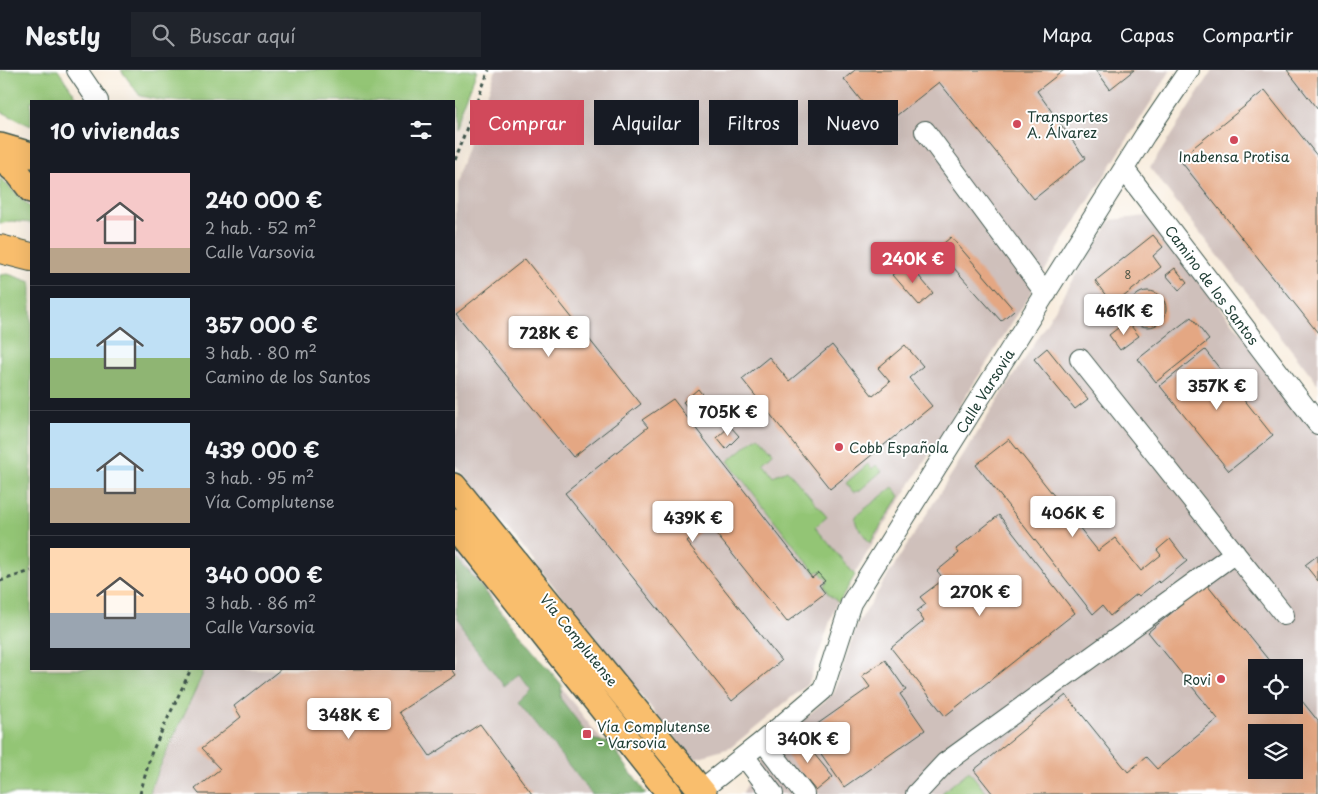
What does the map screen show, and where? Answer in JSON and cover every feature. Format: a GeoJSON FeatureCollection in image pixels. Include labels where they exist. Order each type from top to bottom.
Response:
{"type":"FeatureCollection","features":[{"type":"Feature","properties":{"kind":"highway"},"geometry":{"type":"LineString","coordinates":[[0,249],[30,258]]}},
{"type":"Feature","properties":{"kind":"main road"},"geometry":{"type":"LineString","coordinates":[[0,146],[30,155]]}},
{"type":"Feature","properties":{"kind":"main road"},"geometry":{"type":"LineString","coordinates":[[0,158],[18,173],[30,189]]}},
{"type":"Feature","properties":{"kind":"main road","name":"Vía Complutense"},"geometry":{"type":"LineString","coordinates":[[455,487],[703,792]]}},
{"type":"Feature","properties":{"kind":"main road","name":"Vía Complutense"},"geometry":{"type":"LineString","coordinates":[[455,523],[670,794]]}},
{"type":"Feature","properties":{"kind":"street"},"geometry":{"type":"LineString","coordinates":[[78,70],[97,100]]}},
{"type":"Feature","properties":{"kind":"street","name":"Calle Varsovia"},"geometry":{"type":"LineString","coordinates":[[703,792],[823,690],[851,603],[1188,70]]}},
{"type":"Feature","properties":{"kind":"street"},"geometry":{"type":"LineString","coordinates":[[925,131],[1046,294]]}},
{"type":"Feature","properties":{"kind":"street","name":"Camino de los Santos"},"geometry":{"type":"LineString","coordinates":[[1124,169],[1318,424]]}},
{"type":"Feature","properties":{"kind":"street"},"geometry":{"type":"LineString","coordinates":[[1080,359],[1284,615]]}},
{"type":"Feature","properties":{"kind":"street"},"geometry":{"type":"LineString","coordinates":[[916,794],[945,763],[1235,553]]}},
{"type":"Feature","properties":{"kind":"street"},"geometry":{"type":"LineString","coordinates":[[763,741],[804,794]]}},
{"type":"Feature","properties":{"kind":"street"},"geometry":{"type":"LineString","coordinates":[[744,756],[773,794]]}},
{"type":"Feature","properties":{"kind":"path"},"geometry":{"type":"LineString","coordinates":[[455,158],[489,70]]}},
{"type":"Feature","properties":{"kind":"path"},"geometry":{"type":"LineString","coordinates":[[0,581],[30,571]]}},
{"type":"Feature","properties":{"kind":"path"},"geometry":{"type":"LineString","coordinates":[[140,794],[151,754],[191,670]]}},
{"type":"Feature","properties":{"kind":"shaded area"},"geometry":{"type":"Polygon","coordinates":[[[496,70],[1171,70],[837,601],[809,683],[730,748],[692,759],[455,463],[455,180],[470,140],[470,145],[584,145],[584,100],[485,100],[496,70]]]}},
{"type":"Feature","properties":{"kind":"shaded area"},"geometry":{"type":"Polygon","coordinates":[[[1213,70],[1318,70],[1318,384],[1150,168],[1213,70]]]}},
{"type":"Feature","properties":{"kind":"shaded area"},"geometry":{"type":"Polygon","coordinates":[[[1147,216],[1318,428],[1318,794],[742,794],[764,753],[834,693],[857,625],[1111,220],[1147,216]]]}},
{"type":"Feature","properties":{"kind":"shaded area"},"geometry":{"type":"Polygon","coordinates":[[[455,549],[643,794],[150,794],[153,782],[205,670],[455,670],[455,549]]]}},
{"type":"Feature","properties":{"kind":"green space"},"geometry":{"type":"Polygon","coordinates":[[[0,70],[58,70],[78,100],[30,100],[30,126],[0,111],[0,70]]]}},
{"type":"Feature","properties":{"kind":"green space"},"geometry":{"type":"Polygon","coordinates":[[[121,70],[477,70],[455,126],[455,100],[159,100],[140,96],[121,70]]]}},
{"type":"Feature","properties":{"kind":"green space"},"geometry":{"type":"Polygon","coordinates":[[[0,178],[30,207],[30,223],[11,221],[0,224],[0,178]]]}},
{"type":"Feature","properties":{"kind":"green space"},"geometry":{"type":"Polygon","coordinates":[[[8,274],[30,282],[30,670],[205,670],[153,782],[150,794],[0,794],[0,275],[8,274]]]}},
{"type":"Feature","properties":{"kind":"green space"},"geometry":{"type":"Polygon","coordinates":[[[758,436],[773,453],[763,462],[773,476],[787,470],[827,517],[815,527],[855,575],[839,603],[828,594],[824,586],[828,581],[819,571],[816,573],[728,461],[758,436]]]}},
{"type":"Feature","properties":{"kind":"green space"},"geometry":{"type":"Polygon","coordinates":[[[868,464],[872,469],[876,465],[882,471],[859,491],[853,492],[846,483],[868,464]]]}},
{"type":"Feature","properties":{"kind":"green space"},"geometry":{"type":"Polygon","coordinates":[[[893,487],[900,496],[870,543],[857,526],[855,519],[857,515],[893,487]]]}},
{"type":"Feature","properties":{"kind":"green space"},"geometry":{"type":"Polygon","coordinates":[[[455,555],[562,685],[560,698],[591,739],[610,743],[646,794],[592,794],[518,702],[531,690],[519,674],[504,686],[455,622],[455,555]]]}},
{"type":"Feature","properties":{"kind":"green space"},"geometry":{"type":"Polygon","coordinates":[[[969,771],[987,794],[942,794],[943,792],[969,771]]]}},
{"type":"Feature","properties":{"kind":"building","name":"Transportes A. Álvarez"},"geometry":{"type":"Polygon","coordinates":[[[855,70],[1064,70],[1037,91],[1085,158],[1034,199],[939,82],[898,114],[898,100],[861,100],[844,79],[855,70]]]}},
{"type":"Feature","properties":{"kind":"building"},"geometry":{"type":"Polygon","coordinates":[[[1096,70],[1134,70],[1110,89],[1096,70]]]}},
{"type":"Feature","properties":{"kind":"building"},"geometry":{"type":"Polygon","coordinates":[[[1287,70],[1318,70],[1318,110],[1287,70]]]}},
{"type":"Feature","properties":{"kind":"building"},"geometry":{"type":"Polygon","coordinates":[[[1265,90],[1318,157],[1318,333],[1179,159],[1265,90]]]}},
{"type":"Feature","properties":{"kind":"building"},"geometry":{"type":"Polygon","coordinates":[[[1153,235],[1163,247],[1153,256],[1161,267],[1113,305],[1095,281],[1153,235]]]}},
{"type":"Feature","properties":{"kind":"building"},"geometry":{"type":"Polygon","coordinates":[[[951,237],[1014,310],[1001,321],[937,249],[951,237]]]}},
{"type":"Feature","properties":{"kind":"building"},"geometry":{"type":"Polygon","coordinates":[[[525,259],[641,404],[573,457],[456,314],[525,259]]]}},
{"type":"Feature","properties":{"kind":"building"},"geometry":{"type":"Polygon","coordinates":[[[908,263],[933,293],[919,305],[893,275],[908,263]]]}},
{"type":"Feature","properties":{"kind":"building"},"geometry":{"type":"Polygon","coordinates":[[[1175,268],[1187,283],[1179,290],[1166,275],[1175,268]]]}},
{"type":"Feature","properties":{"kind":"building"},"geometry":{"type":"Polygon","coordinates":[[[1148,291],[1155,292],[1161,296],[1165,302],[1165,316],[1161,322],[1155,326],[1148,327],[1141,326],[1135,322],[1131,316],[1130,309],[1131,302],[1135,296],[1141,292],[1148,291]]]}},
{"type":"Feature","properties":{"kind":"building"},"geometry":{"type":"Polygon","coordinates":[[[1191,317],[1209,340],[1156,382],[1138,359],[1191,317]]]}},
{"type":"Feature","properties":{"kind":"building"},"geometry":{"type":"Polygon","coordinates":[[[1127,321],[1139,336],[1120,350],[1109,335],[1127,321]]]}},
{"type":"Feature","properties":{"kind":"building","name":"Cobb Española"},"geometry":{"type":"Polygon","coordinates":[[[832,345],[873,396],[890,382],[878,368],[905,345],[923,366],[909,378],[932,406],[830,489],[742,379],[769,357],[789,381],[832,345]]]}},
{"type":"Feature","properties":{"kind":"building"},"geometry":{"type":"Polygon","coordinates":[[[1047,348],[1088,399],[1075,409],[1034,359],[1047,348]]]}},
{"type":"Feature","properties":{"kind":"building"},"geometry":{"type":"Polygon","coordinates":[[[1205,350],[1273,436],[1229,471],[1160,386],[1205,350]]]}},
{"type":"Feature","properties":{"kind":"building"},"geometry":{"type":"Polygon","coordinates":[[[698,389],[709,403],[694,415],[683,402],[698,389]]]}},
{"type":"Feature","properties":{"kind":"building"},"geometry":{"type":"Polygon","coordinates":[[[673,399],[812,578],[818,573],[825,581],[819,585],[825,593],[787,622],[709,525],[687,542],[781,661],[732,701],[565,493],[648,427],[642,420],[673,399]]]}},
{"type":"Feature","properties":{"kind":"building"},"geometry":{"type":"Polygon","coordinates":[[[730,426],[739,436],[726,449],[717,438],[730,426]]]}},
{"type":"Feature","properties":{"kind":"building"},"geometry":{"type":"Polygon","coordinates":[[[1009,439],[1098,551],[1115,538],[1141,571],[1161,555],[1157,550],[1170,539],[1187,561],[1160,583],[1158,581],[1139,596],[1137,594],[1110,616],[1102,606],[1093,614],[976,465],[1009,439]]]}},
{"type":"Feature","properties":{"kind":"building"},"geometry":{"type":"Polygon","coordinates":[[[999,515],[1075,613],[945,716],[891,648],[924,621],[917,611],[926,604],[920,597],[944,579],[937,571],[959,553],[956,549],[999,515]]]}},
{"type":"Feature","properties":{"kind":"building"},"geometry":{"type":"Polygon","coordinates":[[[1318,555],[1318,581],[1305,565],[1318,555]]]}},
{"type":"Feature","properties":{"kind":"building","name":"Rovi"},"geometry":{"type":"Polygon","coordinates":[[[1207,584],[1268,659],[1248,659],[1248,714],[1303,714],[1303,702],[1318,721],[1318,794],[993,794],[974,770],[1066,695],[1128,772],[1146,757],[1157,769],[1218,719],[1148,632],[1207,584]]]}},
{"type":"Feature","properties":{"kind":"building"},"geometry":{"type":"Polygon","coordinates":[[[885,660],[906,690],[900,694],[925,730],[844,787],[806,732],[870,687],[862,676],[885,660]]]}},
{"type":"Feature","properties":{"kind":"building"},"geometry":{"type":"Polygon","coordinates":[[[280,670],[453,670],[456,675],[399,712],[430,756],[480,724],[532,794],[199,794],[195,789],[220,769],[201,749],[241,717],[234,706],[280,670]]]}},
{"type":"Feature","properties":{"kind":"building"},"geometry":{"type":"Polygon","coordinates":[[[801,738],[833,777],[816,791],[784,752],[801,738]]]}},
{"type":"Feature","properties":{"kind":"place","name":"Transportes A. Álvarez"},"geometry":{"type":"Point","coordinates":[1017,124]}},
{"type":"Feature","properties":{"kind":"place","name":"Inabensa Protisa"},"geometry":{"type":"Point","coordinates":[1234,140]}},
{"type":"Feature","properties":{"kind":"place","name":"Cobb Española"},"geometry":{"type":"Point","coordinates":[839,447]}},
{"type":"Feature","properties":{"kind":"place","name":"Rovi"},"geometry":{"type":"Point","coordinates":[1221,679]}},
{"type":"Feature","properties":{"kind":"place","name":"Vía Complutense - Varsovia"},"geometry":{"type":"Point","coordinates":[587,734]}}]}
